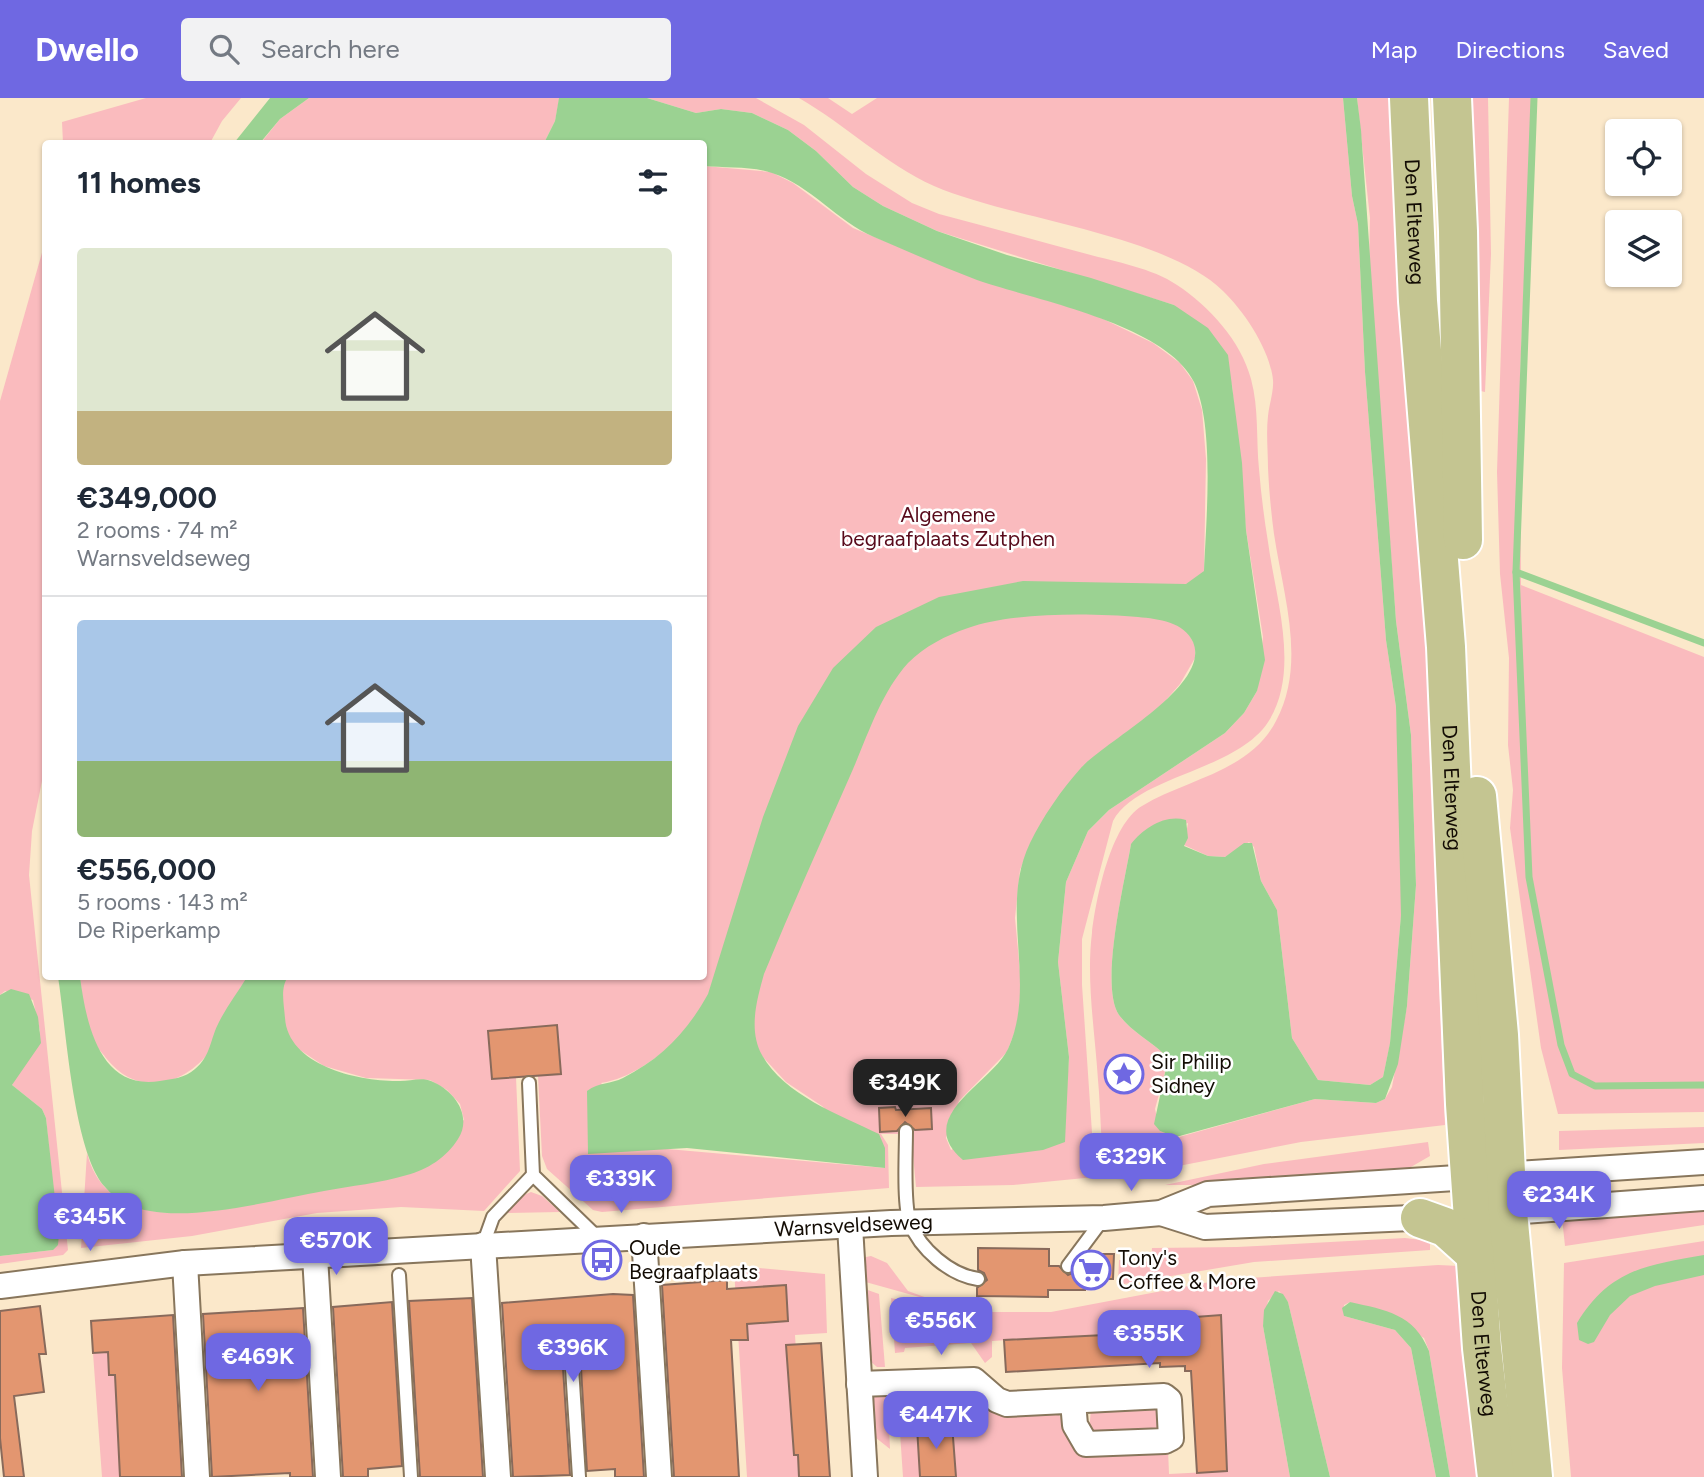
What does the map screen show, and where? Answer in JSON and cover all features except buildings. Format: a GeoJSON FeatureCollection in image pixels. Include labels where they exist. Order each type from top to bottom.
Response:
{"type":"FeatureCollection","features":[{"type":"Feature","properties":{"kind":"main road","name":"Den Elterweg"},"geometry":{"type":"LineString","coordinates":[[1409,98],[1418,300],[1446,647],[1457,951],[1489,1195],[1533,1477]]}},
{"type":"Feature","properties":{"kind":"main road","name":"Den Elterweg"},"geometry":{"type":"LineString","coordinates":[[1452,98],[1458,231],[1461,500],[1479,833],[1499,1035],[1489,1195],[1475,1254],[1483,1361],[1497,1477]]}},
{"type":"Feature","properties":{"kind":"main road"},"geometry":{"type":"LineString","coordinates":[[1420,1218],[1457,1234],[1475,1254]]}},
{"type":"Feature","properties":{"kind":"street"},"geometry":{"type":"LineString","coordinates":[[1489,1195],[1704,1162]]}},
{"type":"Feature","properties":{"kind":"street","name":"Warnsveldseweg"},"geometry":{"type":"LineString","coordinates":[[0,1286],[185,1263],[644,1236],[910,1223],[1104,1218],[1161,1213],[1208,1194],[1489,1195]]}},
{"type":"Feature","properties":{"kind":"street"},"geometry":{"type":"LineString","coordinates":[[1489,1195],[1704,1198]]}},
{"type":"Feature","properties":{"kind":"street","name":"Warnsveldseweg"},"geometry":{"type":"LineString","coordinates":[[1161,1213],[1205,1227],[1420,1218],[1489,1195]]}},
{"type":"Feature","properties":{"kind":"street"},"geometry":{"type":"LineString","coordinates":[[850,1226],[865,1477]]}},
{"type":"Feature","properties":{"kind":"street"},"geometry":{"type":"LineString","coordinates":[[644,1236],[659,1477]]}},
{"type":"Feature","properties":{"kind":"street"},"geometry":{"type":"LineString","coordinates":[[483,1245],[498,1477]]}},
{"type":"Feature","properties":{"kind":"street"},"geometry":{"type":"LineString","coordinates":[[315,1256],[328,1477]]}},
{"type":"Feature","properties":{"kind":"street"},"geometry":{"type":"LineString","coordinates":[[185,1263],[197,1477]]}},
{"type":"Feature","properties":{"kind":"street"},"geometry":{"type":"LineString","coordinates":[[859,1384],[961,1378],[974,1380],[1007,1404],[1073,1402]]}},
{"type":"Feature","properties":{"kind":"lane"},"geometry":{"type":"LineString","coordinates":[[529,1083],[533,1175],[599,1239]]}},
{"type":"Feature","properties":{"kind":"lane"},"geometry":{"type":"LineString","coordinates":[[906,1131],[910,1223],[930,1252],[951,1272],[978,1279]]}},
{"type":"Feature","properties":{"kind":"lane"},"geometry":{"type":"LineString","coordinates":[[483,1245],[493,1217],[533,1175]]}},
{"type":"Feature","properties":{"kind":"lane"},"geometry":{"type":"LineString","coordinates":[[1068,1266],[1104,1218]]}},
{"type":"Feature","properties":{"kind":"lane"},"geometry":{"type":"LineString","coordinates":[[399,1275],[411,1477]]}},
{"type":"Feature","properties":{"kind":"lane"},"geometry":{"type":"LineString","coordinates":[[571,1352],[579,1477]]}},
{"type":"Feature","properties":{"kind":"green space"},"geometry":{"type":"Polygon","coordinates":[[[146,98],[241,98],[222,121],[212,140],[63,140],[62,122],[146,98]]]}},
{"type":"Feature","properties":{"kind":"green space"},"geometry":{"type":"Polygon","coordinates":[[[309,98],[559,98],[555,121],[546,140],[263,140],[280,119],[309,98]]]}},
{"type":"Feature","properties":{"kind":"green space","name":"Algemene begraafplaats Zutphen"},"geometry":{"type":"Polygon","coordinates":[[[647,98],[756,98],[804,125],[866,174],[912,203],[939,214],[1122,263],[1167,279],[1212,314],[1240,351],[1251,379],[1263,506],[1283,632],[1283,677],[1279,699],[1270,719],[1256,736],[1213,762],[1143,793],[1125,806],[1113,821],[1082,939],[1082,985],[1095,1177],[1013,1185],[916,1187],[911,1134],[881,1134],[888,1145],[889,1188],[602,1212],[593,1210],[547,1169],[542,1156],[538,1076],[516,1077],[520,1171],[484,1211],[401,1207],[317,1213],[192,1236],[81,1248],[87,1153],[96,1175],[109,1192],[127,1203],[146,1210],[191,1213],[235,1207],[261,1200],[464,1120],[460,1104],[447,1090],[430,1080],[366,1078],[324,1066],[300,1050],[208,1054],[197,1065],[171,1080],[157,1083],[131,1078],[118,1070],[91,1039],[80,980],[707,980],[707,166],[771,172],[793,183],[853,228],[976,279],[1093,314],[1153,343],[1180,363],[1193,381],[1202,410],[1206,459],[1204,571],[1186,630],[1195,645],[1195,658],[1180,684],[1154,714],[1081,768],[1031,842],[1020,870],[1015,918],[1021,982],[1018,1023],[1007,1052],[959,1101],[946,1138],[951,1150],[1067,1085],[1069,1057],[1058,962],[1066,882],[1088,831],[1109,810],[1225,733],[1244,713],[1257,691],[1263,637],[1246,530],[1232,385],[1174,305],[937,231],[883,206],[853,187],[816,151],[788,130],[752,113],[721,109],[696,113],[647,98]],[[676,1042],[632,1073],[601,1083],[656,1148],[885,1168],[822,1106],[786,1082],[761,1055],[676,1042]]]}},
{"type":"Feature","properties":{"kind":"green space"},"geometry":{"type":"Polygon","coordinates":[[[799,98],[828,98],[852,114],[877,98],[1343,98],[1352,196],[1358,224],[1365,372],[1386,640],[1396,707],[1401,809],[1401,915],[1390,1044],[1383,1077],[1370,1085],[1318,1080],[1292,1038],[1277,910],[1261,881],[1254,847],[1249,842],[1225,857],[1208,856],[1184,845],[1188,823],[1131,844],[1112,958],[1114,1001],[1124,1021],[1164,1054],[1166,1068],[1155,1109],[1160,1131],[1179,1137],[1315,1099],[1376,1103],[1385,1099],[1392,1087],[1407,1006],[1416,885],[1411,735],[1396,621],[1369,265],[1370,218],[1357,98],[1395,98],[1444,735],[1435,880],[1445,1125],[1301,1142],[1153,1171],[1106,1175],[1090,951],[1094,918],[1107,863],[1122,829],[1131,815],[1142,806],[1234,763],[1265,738],[1285,699],[1290,676],[1290,629],[1274,534],[1268,476],[1267,422],[1273,384],[1271,368],[1255,332],[1239,309],[1223,291],[1197,272],[1164,255],[1127,242],[1004,209],[934,186],[882,156],[799,98]]]}},
{"type":"Feature","properties":{"kind":"green space"},"geometry":{"type":"Polygon","coordinates":[[[1469,98],[1488,98],[1491,254],[1485,392],[1476,390],[1469,98]]]}},
{"type":"Feature","properties":{"kind":"green space"},"geometry":{"type":"Polygon","coordinates":[[[1509,98],[1532,98],[1520,376],[1521,585],[1704,657],[1704,1112],[1558,1114],[1541,1048],[1510,828],[1513,790],[1508,745],[1509,658],[1500,574],[1497,472],[1509,98]]]}},
{"type":"Feature","properties":{"kind":"green space"},"geometry":{"type":"Polygon","coordinates":[[[42,253],[42,781],[32,831],[29,875],[68,1250],[63,1255],[0,1264],[0,1256],[53,1250],[53,1190],[46,1118],[42,1109],[12,1085],[40,1031],[33,1000],[5,991],[0,995],[0,401],[42,253]]]}},
{"type":"Feature","properties":{"kind":"green space"},"geometry":{"type":"Polygon","coordinates":[[[1704,1127],[1704,1143],[1559,1150],[1559,1131],[1704,1127]]]}},
{"type":"Feature","properties":{"kind":"green space"},"geometry":{"type":"Polygon","coordinates":[[[1428,1142],[1430,1156],[1404,1171],[1215,1185],[1165,1185],[1264,1164],[1428,1142]]]}},
{"type":"Feature","properties":{"kind":"green space"},"geometry":{"type":"Polygon","coordinates":[[[531,1192],[542,1196],[560,1212],[503,1213],[521,1196],[531,1192]]]}},
{"type":"Feature","properties":{"kind":"green space"},"geometry":{"type":"Polygon","coordinates":[[[1704,1206],[1704,1225],[1565,1246],[1562,1218],[1704,1206]]]}},
{"type":"Feature","properties":{"kind":"green space"},"geometry":{"type":"Polygon","coordinates":[[[1405,1238],[1430,1241],[1430,1250],[1254,1262],[1118,1285],[1119,1260],[1151,1262],[1152,1248],[1237,1247],[1405,1238]]]}},
{"type":"Feature","properties":{"kind":"green space"},"geometry":{"type":"Polygon","coordinates":[[[1704,1241],[1704,1477],[1571,1477],[1562,1368],[1564,1263],[1704,1241]]]}},
{"type":"Feature","properties":{"kind":"green space"},"geometry":{"type":"Polygon","coordinates":[[[871,1256],[887,1263],[908,1291],[941,1303],[862,1281],[861,1258],[871,1256]]]}},
{"type":"Feature","properties":{"kind":"green space"},"geometry":{"type":"Polygon","coordinates":[[[1438,1265],[1460,1266],[1489,1477],[1450,1477],[1429,1351],[1424,1338],[1350,1302],[1344,1305],[1344,1316],[1395,1330],[1411,1348],[1436,1477],[1330,1477],[1288,1302],[1279,1291],[1268,1301],[1263,1326],[1290,1477],[956,1477],[952,1424],[917,1427],[920,1477],[903,1477],[897,1388],[906,1387],[908,1405],[968,1402],[967,1383],[978,1384],[986,1410],[1042,1407],[1057,1412],[1079,1446],[1168,1449],[1169,1474],[1227,1471],[1221,1316],[1183,1318],[1183,1333],[1160,1334],[1158,1331],[992,1341],[992,1357],[985,1363],[971,1343],[905,1348],[904,1352],[895,1353],[891,1298],[956,1312],[1051,1312],[1220,1280],[1438,1265]]]}},
{"type":"Feature","properties":{"kind":"green space"},"geometry":{"type":"Polygon","coordinates":[[[759,1268],[825,1274],[827,1333],[795,1335],[804,1477],[747,1477],[734,1269],[759,1268]]]}},
{"type":"Feature","properties":{"kind":"green space"},"geometry":{"type":"Polygon","coordinates":[[[862,1288],[879,1294],[885,1367],[877,1367],[870,1361],[862,1288]]]}},
{"type":"Feature","properties":{"kind":"green space"},"geometry":{"type":"Polygon","coordinates":[[[181,1347],[182,1371],[154,1373],[160,1477],[102,1477],[93,1353],[181,1347]]]}},
{"type":"Feature","properties":{"kind":"green space"},"geometry":{"type":"Polygon","coordinates":[[[887,1389],[890,1449],[871,1434],[870,1420],[872,1401],[887,1389]]]}},
{"type":"Feature","properties":{"kind":"green space"},"geometry":{"type":"Polygon","coordinates":[[[1158,1407],[1158,1434],[1089,1432],[1091,1409],[1158,1407]]]}},
{"type":"Feature","properties":{"kind":"shaded area"},"geometry":{"type":"Polygon","coordinates":[[[270,98],[309,98],[280,119],[262,140],[236,140],[270,98]]]}},
{"type":"Feature","properties":{"kind":"shaded area"},"geometry":{"type":"Polygon","coordinates":[[[559,98],[647,98],[696,113],[721,109],[752,113],[788,130],[816,151],[853,187],[883,206],[937,231],[1007,255],[1174,305],[1208,328],[1228,355],[1242,463],[1246,530],[1265,660],[1257,691],[1244,713],[1225,733],[1109,810],[1088,831],[1066,882],[1058,962],[1069,1057],[1065,1142],[1043,1150],[963,1160],[950,1144],[946,1129],[960,1101],[999,1062],[1008,1049],[1016,1024],[1020,998],[1017,894],[1021,868],[1035,833],[1066,785],[1080,769],[1172,694],[1187,677],[1195,659],[1193,642],[1184,630],[1154,619],[1098,615],[1029,616],[968,628],[921,651],[898,675],[882,702],[764,974],[757,1004],[755,1035],[762,1055],[784,1082],[814,1102],[879,1134],[885,1148],[885,1168],[687,1148],[588,1154],[587,1091],[623,1078],[650,1062],[672,1043],[700,1008],[708,994],[763,817],[798,726],[833,668],[876,627],[939,597],[1023,581],[1186,584],[1204,571],[1207,448],[1201,401],[1194,382],[1179,362],[1156,344],[1128,330],[1063,306],[977,280],[874,237],[848,222],[799,186],[772,173],[756,169],[707,166],[707,140],[546,140],[555,121],[559,98]]]}},
{"type":"Feature","properties":{"kind":"shaded area"},"geometry":{"type":"Polygon","coordinates":[[[1343,98],[1357,98],[1361,130],[1396,621],[1411,735],[1416,885],[1407,1006],[1398,1064],[1385,1099],[1376,1103],[1315,1099],[1176,1137],[1160,1131],[1154,1124],[1166,1068],[1164,1054],[1119,1015],[1112,981],[1115,932],[1131,844],[1155,824],[1170,819],[1186,820],[1188,838],[1184,846],[1208,856],[1225,857],[1244,843],[1252,843],[1261,881],[1277,910],[1292,1038],[1318,1080],[1370,1085],[1383,1077],[1390,1043],[1401,915],[1396,707],[1386,640],[1365,372],[1358,224],[1352,196],[1343,98]]]}},
{"type":"Feature","properties":{"kind":"shaded area"},"geometry":{"type":"Polygon","coordinates":[[[58,980],[80,980],[92,1032],[99,1050],[109,1064],[123,1075],[139,1081],[160,1081],[178,1078],[200,1064],[222,1016],[245,980],[286,980],[283,1002],[289,1035],[312,1059],[329,1068],[366,1078],[384,1081],[431,1081],[454,1097],[462,1113],[463,1122],[458,1139],[448,1152],[436,1162],[414,1173],[260,1204],[213,1211],[169,1213],[131,1206],[105,1187],[94,1170],[85,1146],[72,1087],[58,980]]]}},
{"type":"Feature","properties":{"kind":"shaded area"},"geometry":{"type":"Polygon","coordinates":[[[11,989],[29,994],[38,1017],[41,1043],[12,1085],[42,1109],[46,1118],[59,1234],[58,1245],[53,1250],[0,1256],[0,995],[11,989]]]}},
{"type":"Feature","properties":{"kind":"shaded area"},"geometry":{"type":"Polygon","coordinates":[[[1704,1255],[1704,1275],[1655,1286],[1630,1296],[1610,1315],[1594,1342],[1588,1344],[1579,1340],[1577,1323],[1580,1318],[1606,1288],[1619,1279],[1649,1266],[1704,1255]]]}},
{"type":"Feature","properties":{"kind":"shaded area"},"geometry":{"type":"Polygon","coordinates":[[[1275,1291],[1283,1294],[1288,1302],[1330,1477],[1290,1477],[1263,1326],[1264,1310],[1275,1291]]]}},
{"type":"Feature","properties":{"kind":"shaded area"},"geometry":{"type":"Polygon","coordinates":[[[1350,1302],[1387,1311],[1407,1321],[1423,1339],[1429,1351],[1450,1477],[1436,1477],[1411,1348],[1395,1330],[1344,1316],[1342,1308],[1350,1302]]]}},
{"type":"Feature","properties":{"kind":"waterway"},"geometry":{"type":"LineString","coordinates":[[1534,98],[1516,572],[1529,877],[1561,1045],[1572,1074],[1595,1086],[1704,1085]]}},
{"type":"Feature","properties":{"kind":"waterway"},"geometry":{"type":"LineString","coordinates":[[1516,572],[1704,643]]}},
{"type":"Feature","properties":{"kind":"place","name":"Sir Philip Sidney"},"geometry":{"type":"Point","coordinates":[1124,1074]}},
{"type":"Feature","properties":{"kind":"place","name":"Oude Begraafplaats"},"geometry":{"type":"Point","coordinates":[602,1260]}},
{"type":"Feature","properties":{"kind":"place","name":"Tony's Coffee & More"},"geometry":{"type":"Point","coordinates":[1091,1270]}}]}
